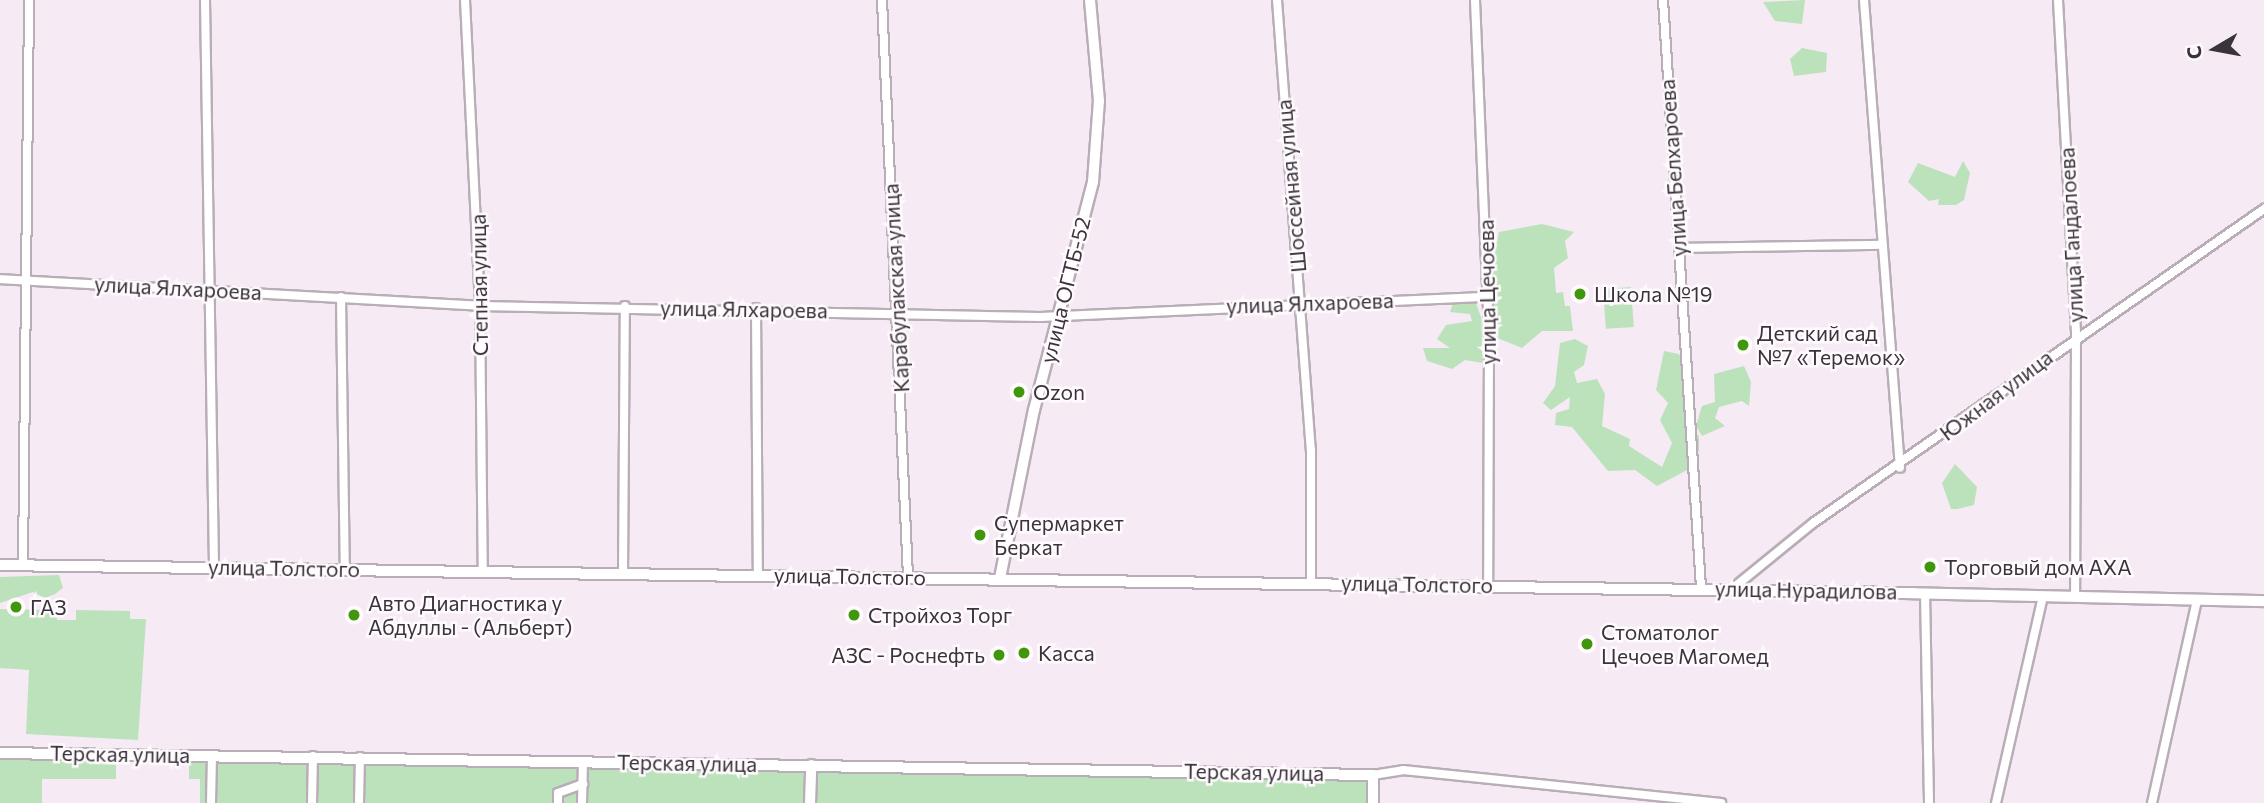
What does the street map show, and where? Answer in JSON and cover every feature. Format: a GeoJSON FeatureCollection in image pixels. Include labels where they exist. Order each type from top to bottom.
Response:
{"type":"FeatureCollection","features":[{"type":"Feature","properties":{"kind":"street"},"geometry":{"type":"LineString","coordinates":[[23,565],[29,0]]}},
{"type":"Feature","properties":{"kind":"street"},"geometry":{"type":"LineString","coordinates":[[205,0],[214,567]]}},
{"type":"Feature","properties":{"kind":"street","name":"Степная улица"},"geometry":{"type":"LineString","coordinates":[[465,0],[481,306],[483,571]]}},
{"type":"Feature","properties":{"kind":"street","name":"Карабулакская улица"},"geometry":{"type":"LineString","coordinates":[[882,0],[908,577]]}},
{"type":"Feature","properties":{"kind":"street","name":"улица ОГТБ-52"},"geometry":{"type":"LineString","coordinates":[[1000,578],[1060,311],[1093,182],[1099,101],[1090,0]]}},
{"type":"Feature","properties":{"kind":"street","name":"Шоссейная улица"},"geometry":{"type":"LineString","coordinates":[[1277,0],[1302,303],[1311,583]]}},
{"type":"Feature","properties":{"kind":"street","name":"улица Цечоева"},"geometry":{"type":"LineString","coordinates":[[1475,0],[1488,297],[1488,585]]}},
{"type":"Feature","properties":{"kind":"street","name":"улица Белхароева"},"geometry":{"type":"LineString","coordinates":[[1663,0],[1701,588]]}},
{"type":"Feature","properties":{"kind":"street"},"geometry":{"type":"LineString","coordinates":[[1864,0],[1900,468]]}},
{"type":"Feature","properties":{"kind":"street","name":"улица Гандалоева"},"geometry":{"type":"LineString","coordinates":[[2058,0],[2076,336],[2075,597]]}},
{"type":"Feature","properties":{"kind":"street","name":"Южная улица"},"geometry":{"type":"LineString","coordinates":[[1733,588],[1813,523],[1900,468],[2076,336],[2264,209]]}},
{"type":"Feature","properties":{"kind":"street"},"geometry":{"type":"LineString","coordinates":[[1679,248],[1881,245]]}},
{"type":"Feature","properties":{"kind":"street","name":"улица Ялхароева"},"geometry":{"type":"LineString","coordinates":[[0,279],[481,306],[756,308],[1040,317],[1060,311],[1488,297]]}},
{"type":"Feature","properties":{"kind":"street"},"geometry":{"type":"LineString","coordinates":[[341,298],[345,569]]}},
{"type":"Feature","properties":{"kind":"street"},"geometry":{"type":"LineString","coordinates":[[623,573],[625,306]]}},
{"type":"Feature","properties":{"kind":"street"},"geometry":{"type":"LineString","coordinates":[[756,308],[758,575]]}},
{"type":"Feature","properties":{"kind":"street","name":"улица Толстого"},"geometry":{"type":"LineString","coordinates":[[0,565],[1701,588]]}},
{"type":"Feature","properties":{"kind":"street","name":"улица Нурадилова"},"geometry":{"type":"LineString","coordinates":[[1701,588],[1913,593]]}},
{"type":"Feature","properties":{"kind":"street","name":"улица Нурадилова"},"geometry":{"type":"LineString","coordinates":[[1701,588],[2264,601]]}},
{"type":"Feature","properties":{"kind":"street"},"geometry":{"type":"LineString","coordinates":[[1926,593],[1929,803]]}},
{"type":"Feature","properties":{"kind":"street"},"geometry":{"type":"LineString","coordinates":[[1996,803],[2043,596]]}},
{"type":"Feature","properties":{"kind":"street"},"geometry":{"type":"LineString","coordinates":[[2152,803],[2197,600]]}},
{"type":"Feature","properties":{"kind":"street","name":"Терская улица"},"geometry":{"type":"LineString","coordinates":[[0,753],[1373,775]]}},
{"type":"Feature","properties":{"kind":"street"},"geometry":{"type":"LineString","coordinates":[[211,803],[212,755]]}},
{"type":"Feature","properties":{"kind":"street"},"geometry":{"type":"LineString","coordinates":[[312,803],[313,756]]}},
{"type":"Feature","properties":{"kind":"street"},"geometry":{"type":"LineString","coordinates":[[359,803],[360,757]]}},
{"type":"Feature","properties":{"kind":"street"},"geometry":{"type":"LineString","coordinates":[[582,803],[583,761]]}},
{"type":"Feature","properties":{"kind":"street"},"geometry":{"type":"LineString","coordinates":[[810,803],[811,765]]}},
{"type":"Feature","properties":{"kind":"street"},"geometry":{"type":"LineString","coordinates":[[1373,803],[1373,775],[1436,773],[1721,803]]}},
{"type":"Feature","properties":{"kind":"street"},"geometry":{"type":"LineString","coordinates":[[558,803],[558,793],[583,784]]}},
{"type":"Feature","properties":{"kind":"green space"},"geometry":{"type":"Polygon","coordinates":[[[1805,0],[1802,24],[1775,21],[1763,2],[1805,0]]]}},
{"type":"Feature","properties":{"kind":"green space"},"geometry":{"type":"Polygon","coordinates":[[[1802,48],[1827,53],[1826,72],[1794,76],[1790,59],[1802,48]]]}},
{"type":"Feature","properties":{"kind":"green space"},"geometry":{"type":"Polygon","coordinates":[[[1963,161],[1970,173],[1964,200],[1956,205],[1938,205],[1939,199],[1929,201],[1908,182],[1918,163],[1955,177],[1963,161]]]}},
{"type":"Feature","properties":{"kind":"green space"},"geometry":{"type":"Polygon","coordinates":[[[1542,224],[1574,232],[1565,241],[1568,258],[1554,268],[1556,293],[1563,292],[1565,306],[1570,306],[1573,331],[1542,331],[1522,348],[1495,337],[1483,363],[1465,360],[1452,369],[1427,361],[1423,348],[1450,348],[1437,339],[1446,325],[1472,321],[1470,314],[1450,312],[1453,303],[1475,300],[1482,320],[1499,232],[1542,224]]]}},
{"type":"Feature","properties":{"kind":"green space"},"geometry":{"type":"Polygon","coordinates":[[[1631,287],[1634,327],[1606,329],[1603,289],[1631,287]]]}},
{"type":"Feature","properties":{"kind":"green space"},"geometry":{"type":"Polygon","coordinates":[[[1575,339],[1588,346],[1584,365],[1574,372],[1577,383],[1597,379],[1605,394],[1602,426],[1630,439],[1629,446],[1662,467],[1672,443],[1660,420],[1668,403],[1656,390],[1664,351],[1679,354],[1694,388],[1685,422],[1699,436],[1699,451],[1687,470],[1657,486],[1635,470],[1608,471],[1572,427],[1555,425],[1556,413],[1569,409],[1570,397],[1551,410],[1543,403],[1555,386],[1560,343],[1575,339]]]}},
{"type":"Feature","properties":{"kind":"green space"},"geometry":{"type":"Polygon","coordinates":[[[1744,366],[1751,382],[1749,406],[1742,401],[1719,407],[1715,418],[1725,426],[1702,436],[1696,426],[1702,406],[1715,402],[1714,374],[1744,366]]]}},
{"type":"Feature","properties":{"kind":"green space"},"geometry":{"type":"Polygon","coordinates":[[[1955,464],[1977,487],[1974,505],[1951,509],[1942,483],[1955,464]]]}},
{"type":"Feature","properties":{"kind":"green space"},"geometry":{"type":"Polygon","coordinates":[[[59,575],[63,588],[55,594],[45,598],[33,592],[0,603],[0,577],[59,575]]]}},
{"type":"Feature","properties":{"kind":"green space"},"geometry":{"type":"Polygon","coordinates":[[[0,609],[56,610],[57,620],[76,620],[76,610],[130,611],[130,619],[146,619],[138,740],[26,734],[29,670],[0,668],[0,609]]]}},
{"type":"Feature","properties":{"kind":"green space"},"geometry":{"type":"Polygon","coordinates":[[[0,753],[116,754],[116,779],[42,779],[42,803],[0,803],[0,753]]]}},
{"type":"Feature","properties":{"kind":"green space"},"geometry":{"type":"Polygon","coordinates":[[[189,754],[1373,775],[1372,803],[200,803],[200,779],[189,779],[189,754]]]}},
{"type":"Feature","properties":{"kind":"place","name":"Школа №19"},"geometry":{"type":"Point","coordinates":[1580,294]}},
{"type":"Feature","properties":{"kind":"place","name":"Детский сад №7 «Теремок»"},"geometry":{"type":"Point","coordinates":[1743,345]}},
{"type":"Feature","properties":{"kind":"place","name":"Ozon"},"geometry":{"type":"Point","coordinates":[1019,392]}},
{"type":"Feature","properties":{"kind":"place","name":"Супермаркет Беркат"},"geometry":{"type":"Point","coordinates":[980,535]}},
{"type":"Feature","properties":{"kind":"place","name":"Торговый дом АХА"},"geometry":{"type":"Point","coordinates":[1930,567]}},
{"type":"Feature","properties":{"kind":"place","name":"ГАЗ"},"geometry":{"type":"Point","coordinates":[16,607]}},
{"type":"Feature","properties":{"kind":"place","name":"Авто Диагностика у Абдуллы - (Альберт)"},"geometry":{"type":"Point","coordinates":[354,615]}},
{"type":"Feature","properties":{"kind":"place","name":"Стройхоз Торг"},"geometry":{"type":"Point","coordinates":[854,615]}},
{"type":"Feature","properties":{"kind":"place","name":"Стоматолог Цечоев Магомед"},"geometry":{"type":"Point","coordinates":[1587,644]}},
{"type":"Feature","properties":{"kind":"place","name":"Касса"},"geometry":{"type":"Point","coordinates":[1024,653]}},
{"type":"Feature","properties":{"kind":"place","name":"АЗС - Роснефть"},"geometry":{"type":"Point","coordinates":[999,655]}}]}
